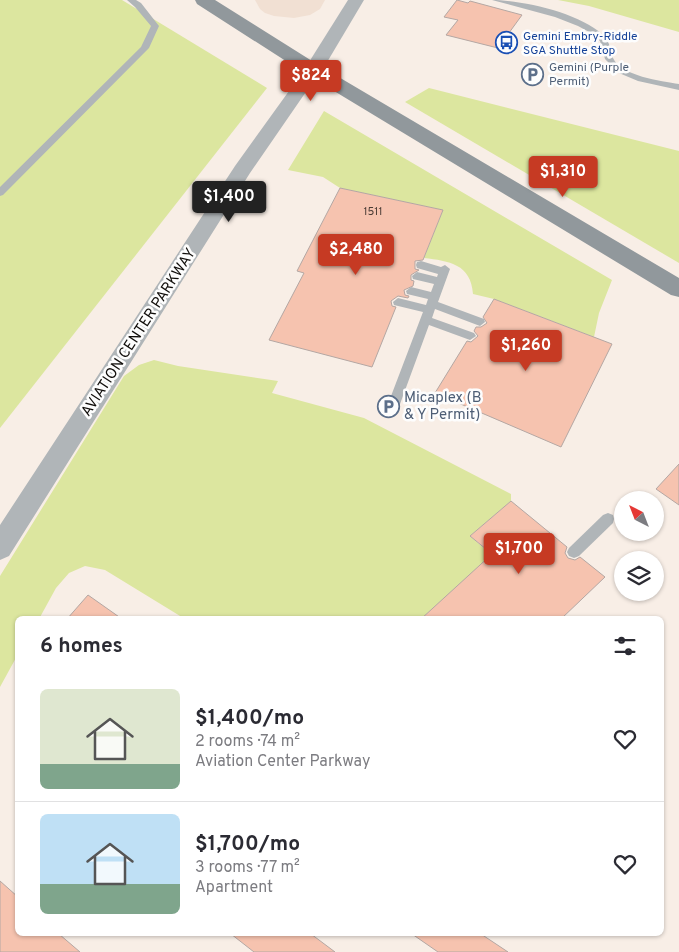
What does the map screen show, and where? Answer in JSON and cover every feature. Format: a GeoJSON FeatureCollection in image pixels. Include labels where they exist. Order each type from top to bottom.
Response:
{"type":"FeatureCollection","features":[{"type":"Feature","properties":{"kind":"main road"},"geometry":{"type":"LineString","coordinates":[[203,0],[313,70],[679,289]]}},
{"type":"Feature","properties":{"kind":"street"},"geometry":{"type":"LineString","coordinates":[[313,70],[356,0]]}},
{"type":"Feature","properties":{"kind":"street","name":"AVIATION CENTER PARKWAY"},"geometry":{"type":"LineString","coordinates":[[0,548],[242,170],[313,70]]}},
{"type":"Feature","properties":{"kind":"lane"},"geometry":{"type":"LineString","coordinates":[[0,193],[145,48],[155,26],[138,5],[131,0]]}},
{"type":"Feature","properties":{"kind":"lane"},"geometry":{"type":"LineString","coordinates":[[496,0],[539,10],[570,20],[593,31],[604,40],[608,57],[618,68],[653,82],[679,88]]}},
{"type":"Feature","properties":{"kind":"lane"},"geometry":{"type":"LineString","coordinates":[[421,265],[443,274]]}},
{"type":"Feature","properties":{"kind":"lane"},"geometry":{"type":"LineString","coordinates":[[417,276],[443,274]]}},
{"type":"Feature","properties":{"kind":"lane"},"geometry":{"type":"LineString","coordinates":[[394,404],[443,274]]}},
{"type":"Feature","properties":{"kind":"lane"},"geometry":{"type":"LineString","coordinates":[[411,290],[431,308],[470,336]]}},
{"type":"Feature","properties":{"kind":"lane"},"geometry":{"type":"LineString","coordinates":[[398,302],[431,308],[480,322]]}},
{"type":"Feature","properties":{"kind":"lane"},"geometry":{"type":"LineString","coordinates":[[574,552],[608,519]]}},
{"type":"Feature","properties":{"kind":"shaded area"},"geometry":{"type":"Polygon","coordinates":[[[255,0],[325,0],[320,9],[310,15],[294,18],[265,13],[260,9],[255,0]]]}},
{"type":"Feature","properties":{"kind":"green space"},"geometry":{"type":"Polygon","coordinates":[[[0,0],[122,0],[267,88],[0,428],[0,0]]]}},
{"type":"Feature","properties":{"kind":"green space"},"geometry":{"type":"Polygon","coordinates":[[[558,0],[679,0],[679,32],[589,6],[558,0]]]}},
{"type":"Feature","properties":{"kind":"green space"},"geometry":{"type":"Polygon","coordinates":[[[429,88],[679,151],[679,263],[405,102],[429,88]]]}},
{"type":"Feature","properties":{"kind":"green space"},"geometry":{"type":"Polygon","coordinates":[[[324,111],[612,280],[599,313],[594,337],[494,299],[473,294],[468,276],[463,270],[450,263],[424,258],[443,210],[340,188],[323,177],[288,170],[324,111]]]}},
{"type":"Feature","properties":{"kind":"green space"},"geometry":{"type":"Polygon","coordinates":[[[154,360],[178,366],[278,381],[272,393],[364,418],[511,494],[511,501],[470,536],[492,555],[424,616],[180,616],[105,570],[85,566],[69,573],[56,588],[41,616],[15,616],[15,660],[0,687],[0,576],[124,376],[139,365],[154,360]]]}},
{"type":"Feature","properties":{"kind":"building"},"geometry":{"type":"Polygon","coordinates":[[[457,0],[468,3],[470,1],[522,15],[498,48],[446,35],[458,20],[444,17],[457,0]]]}},
{"type":"Feature","properties":{"kind":"building"},"geometry":{"type":"Polygon","coordinates":[[[340,188],[443,210],[423,260],[415,261],[415,269],[419,270],[411,275],[411,280],[414,281],[413,286],[404,290],[405,295],[409,296],[408,298],[398,296],[391,301],[392,306],[396,307],[372,367],[269,340],[304,273],[297,271],[340,188]]]}},
{"type":"Feature","properties":{"kind":"building"},"geometry":{"type":"Polygon","coordinates":[[[494,299],[612,344],[561,447],[435,393],[467,341],[471,342],[478,336],[474,331],[476,327],[481,327],[487,323],[483,317],[494,299]]]}},
{"type":"Feature","properties":{"kind":"building"},"geometry":{"type":"Polygon","coordinates":[[[679,464],[679,505],[664,495],[664,491],[656,489],[679,464]]]}},
{"type":"Feature","properties":{"kind":"building"},"geometry":{"type":"Polygon","coordinates":[[[511,501],[567,547],[565,553],[568,558],[575,560],[580,557],[605,577],[564,616],[424,616],[492,554],[470,536],[511,501]]]}},
{"type":"Feature","properties":{"kind":"building"},"geometry":{"type":"Polygon","coordinates":[[[88,595],[118,616],[70,616],[88,595]]]}},
{"type":"Feature","properties":{"kind":"building"},"geometry":{"type":"Polygon","coordinates":[[[0,881],[15,894],[15,936],[61,936],[80,952],[0,952],[0,881]]]}},
{"type":"Feature","properties":{"kind":"building"},"geometry":{"type":"Polygon","coordinates":[[[234,936],[314,936],[335,952],[254,952],[234,936]]]}},
{"type":"Feature","properties":{"kind":"building"},"geometry":{"type":"Polygon","coordinates":[[[415,936],[484,936],[508,952],[438,952],[415,936]]]}},
{"type":"Feature","properties":{"kind":"place","name":"Gemini Embry-Riddle SGA Shuttle Stop"},"geometry":{"type":"Point","coordinates":[507,43]}},
{"type":"Feature","properties":{"kind":"place","name":"Gemini (Purple Permit)"},"geometry":{"type":"Point","coordinates":[533,74]}},
{"type":"Feature","properties":{"kind":"place","name":"Micaplex (B & Y Permit)"},"geometry":{"type":"Point","coordinates":[388,406]}}]}
